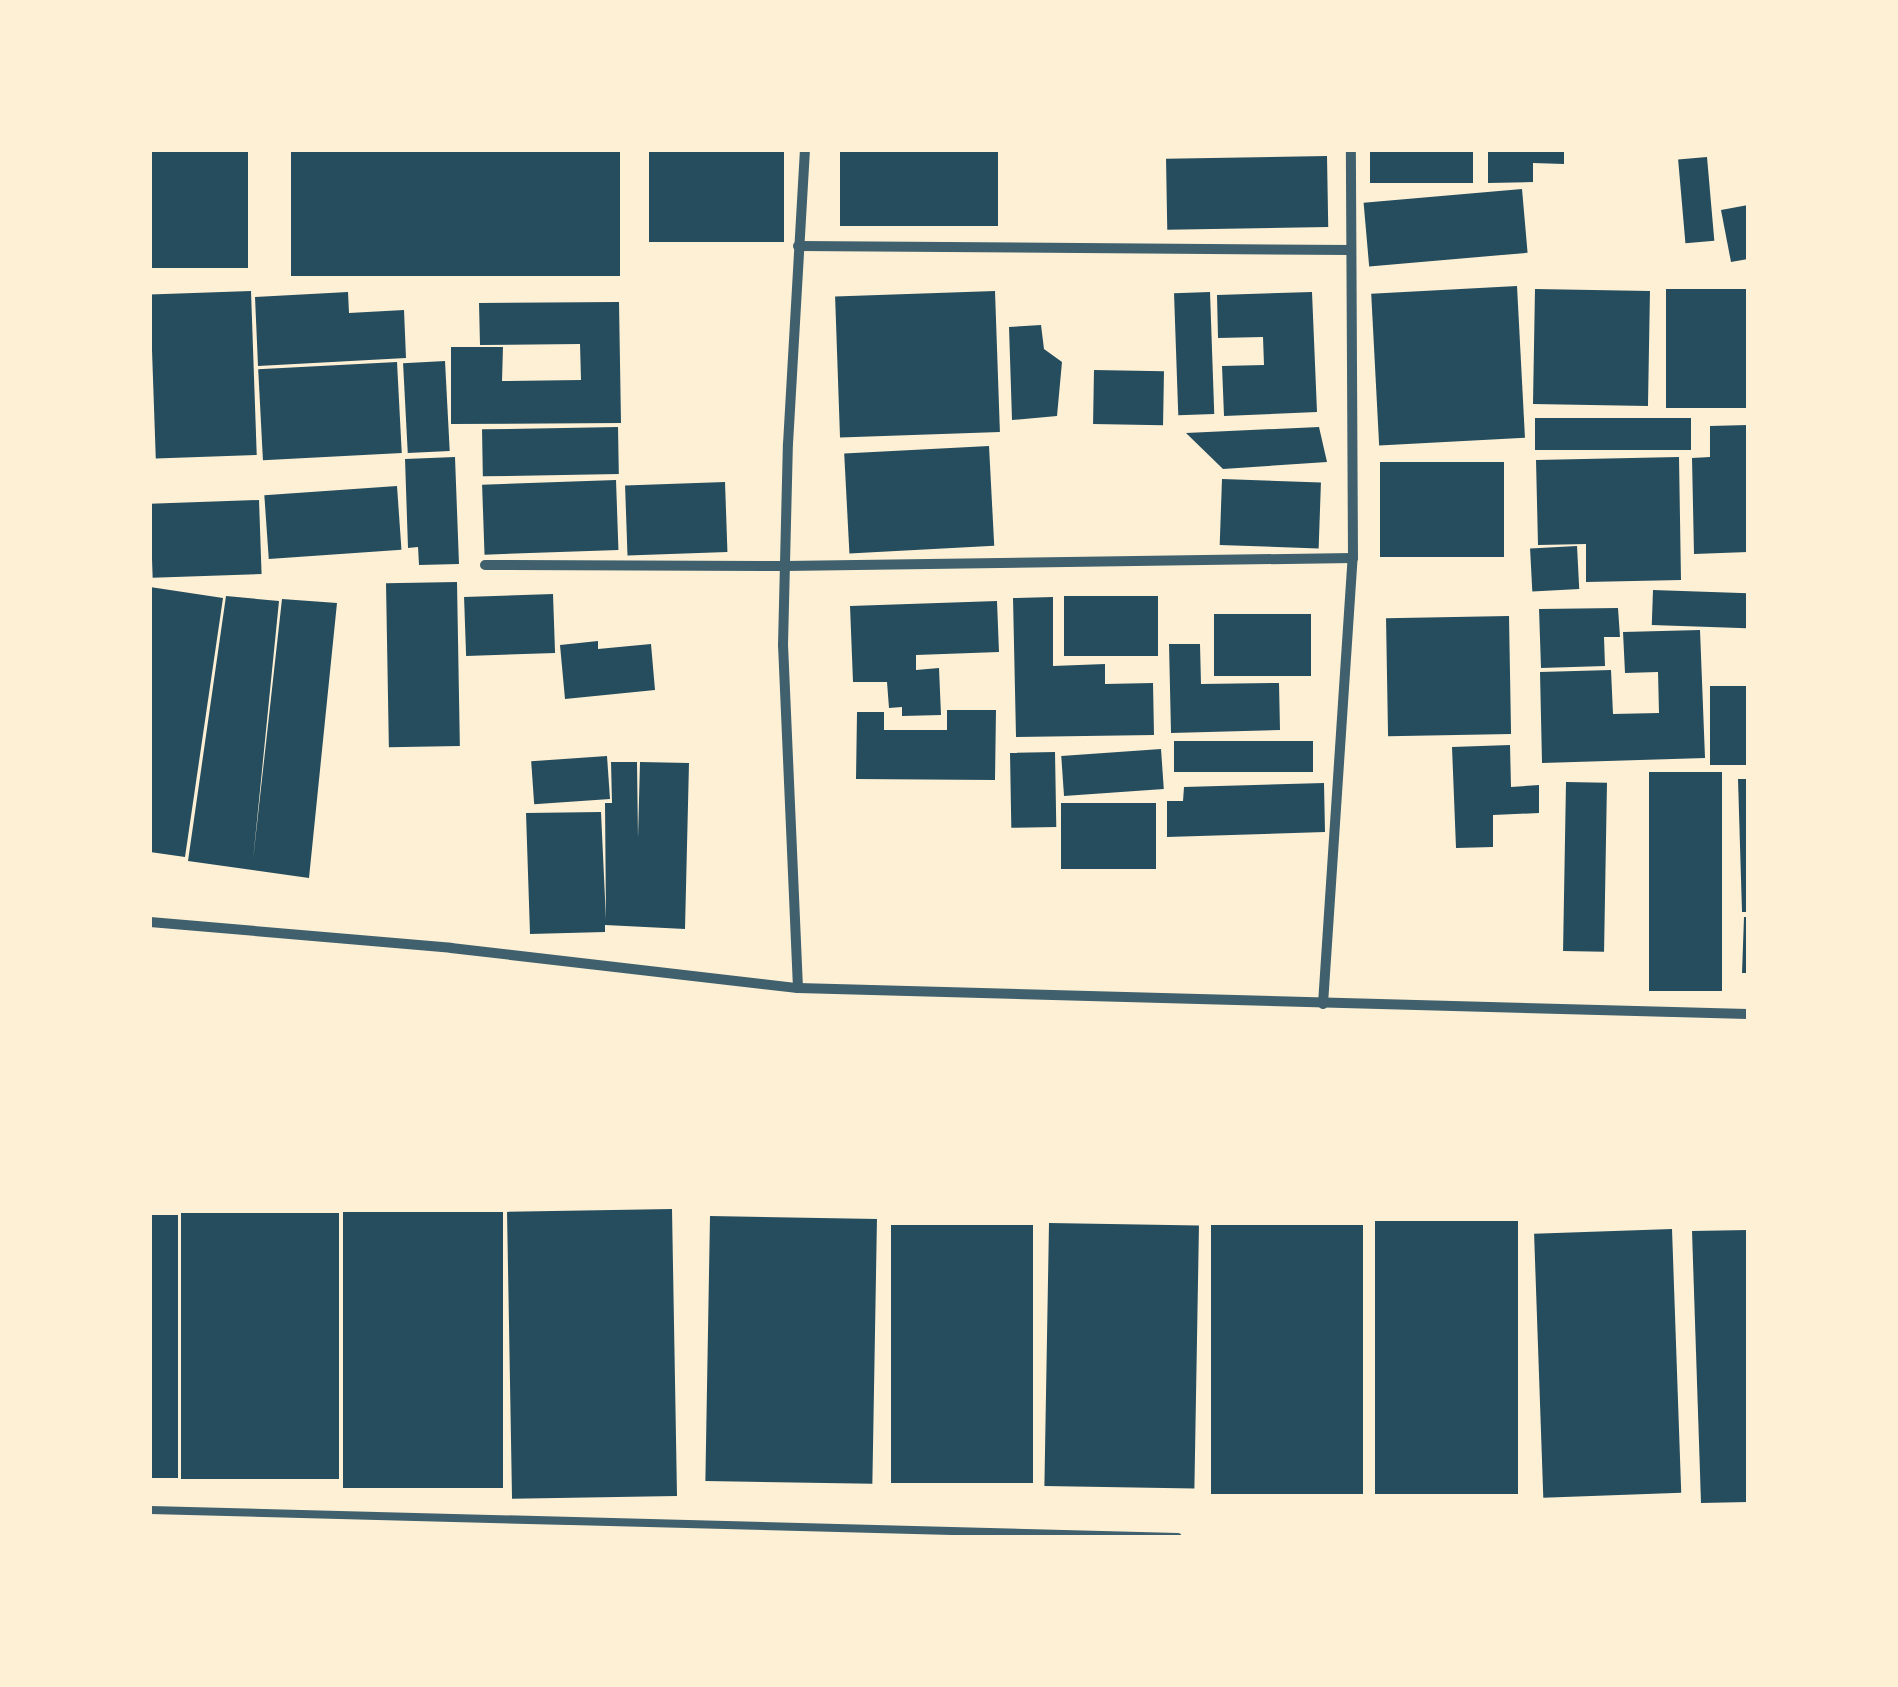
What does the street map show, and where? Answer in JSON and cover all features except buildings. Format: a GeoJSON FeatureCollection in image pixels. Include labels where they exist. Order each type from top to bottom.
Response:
{"type":"FeatureCollection","features":[{"type":"Feature","properties":{"kind":"street"},"geometry":{"type":"LineString","coordinates":[[798,988],[783,646],[805,150]]}},
{"type":"Feature","properties":{"kind":"street"},"geometry":{"type":"LineString","coordinates":[[1323,1004],[1353,558],[1351,150]]}},
{"type":"Feature","properties":{"kind":"street"},"geometry":{"type":"LineString","coordinates":[[798,246],[1350,250]]}},
{"type":"Feature","properties":{"kind":"street"},"geometry":{"type":"LineString","coordinates":[[485,566],[1353,558]]}},
{"type":"Feature","properties":{"kind":"street"},"geometry":{"type":"LineString","coordinates":[[150,922],[451,948],[798,988],[1748,1014]]}},
{"type":"Feature","properties":{"kind":"lane"},"geometry":{"type":"LineString","coordinates":[[150,1510],[1178,1537]]}},
{"type":"Feature","properties":{"kind":"lane"},"geometry":{"type":"LineString","coordinates":[[683,1524],[683,1537]]}}]}
